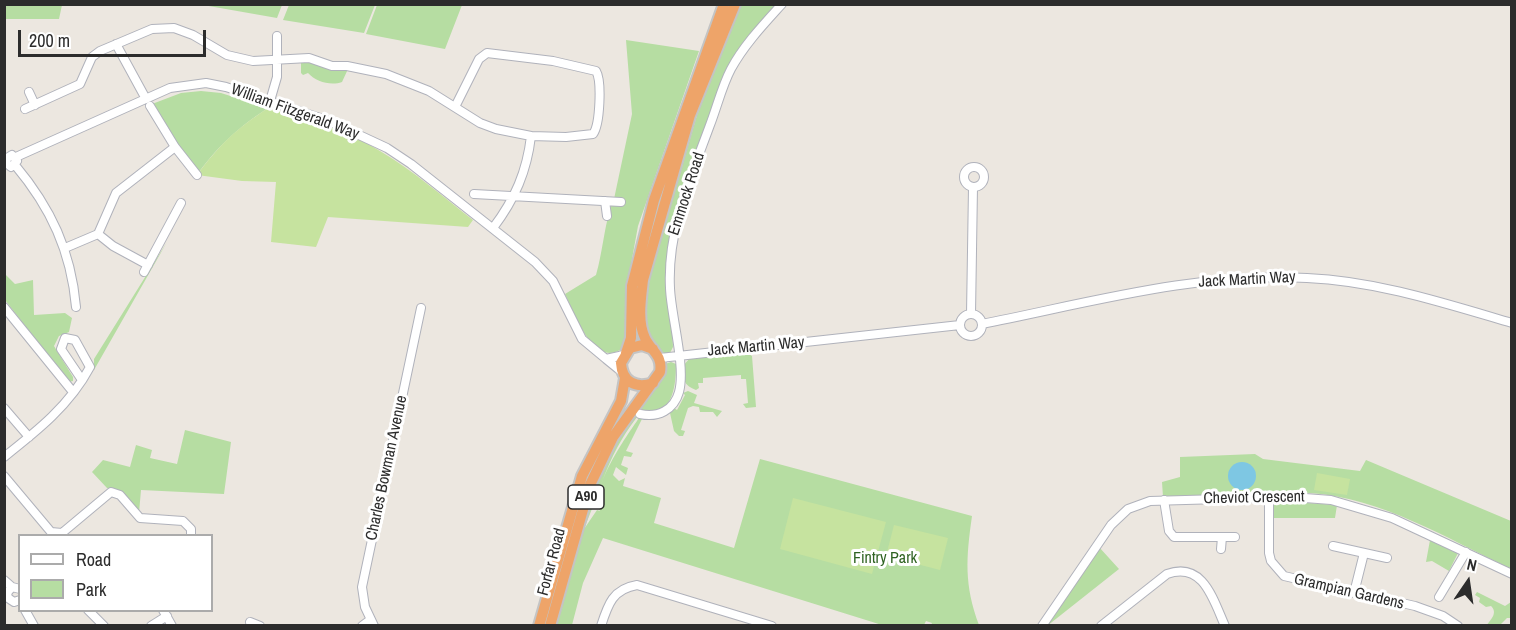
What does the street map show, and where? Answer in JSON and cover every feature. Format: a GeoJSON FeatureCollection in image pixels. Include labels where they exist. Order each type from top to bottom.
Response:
{"type":"FeatureCollection","features":[{"type":"Feature","properties":{"kind":"highway","name":"A90"},"geometry":{"type":"LineString","coordinates":[[623,375],[625,354],[631,338],[632,286],[648,219],[688,98],[724,4]]}},
{"type":"Feature","properties":{"kind":"highway"},"geometry":{"type":"LineString","coordinates":[[657,354],[645,338],[642,326],[640,305],[643,280],[690,115],[735,4]]}},
{"type":"Feature","properties":{"kind":"highway"},"geometry":{"type":"LineString","coordinates":[[625,354],[642,345],[657,354]]}},
{"type":"Feature","properties":{"kind":"highway","name":"A90"},"geometry":{"type":"LineString","coordinates":[[653,382],[660,372],[657,354]]}},
{"type":"Feature","properties":{"kind":"highway"},"geometry":{"type":"LineString","coordinates":[[623,375],[639,386],[653,382]]}},
{"type":"Feature","properties":{"kind":"highway","name":"Forfar Road"},"geometry":{"type":"LineString","coordinates":[[539,626],[582,476],[621,401],[623,375]]}},
{"type":"Feature","properties":{"kind":"highway","name":"Forfar Road"},"geometry":{"type":"LineString","coordinates":[[550,626],[590,485],[613,437],[653,382]]}},
{"type":"Feature","properties":{"kind":"street","name":"Emmock Road"},"geometry":{"type":"LineString","coordinates":[[640,414],[658,415],[672,405],[680,386],[670,288],[671,248],[680,210],[731,70],[755,33],[782,4]]}},
{"type":"Feature","properties":{"kind":"street"},"geometry":{"type":"LineString","coordinates":[[24,109],[80,84],[92,57],[152,29],[174,28],[193,35],[227,56],[253,61],[309,58],[332,66],[347,66],[386,74],[429,91],[455,107],[496,129],[531,136],[566,137],[593,134],[597,126],[600,80],[596,71],[553,61],[487,53],[479,59],[455,107]]}},
{"type":"Feature","properties":{"kind":"street"},"geometry":{"type":"LineString","coordinates":[[270,101],[277,77],[277,36]]}},
{"type":"Feature","properties":{"kind":"street"},"geometry":{"type":"LineString","coordinates":[[116,44],[175,147],[197,175]]}},
{"type":"Feature","properties":{"kind":"street","name":"William Fitzgerald Way"},"geometry":{"type":"LineString","coordinates":[[5,161],[8,155],[15,161],[148,102],[170,88],[206,83],[329,121],[387,148],[516,245],[553,281],[582,339],[623,375]]}},
{"type":"Feature","properties":{"kind":"street"},"geometry":{"type":"LineString","coordinates":[[29,93],[35,105]]}},
{"type":"Feature","properties":{"kind":"street"},"geometry":{"type":"LineString","coordinates":[[494,228],[515,196],[528,160],[531,136]]}},
{"type":"Feature","properties":{"kind":"street"},"geometry":{"type":"LineString","coordinates":[[65,248],[98,234],[116,193],[175,147]]}},
{"type":"Feature","properties":{"kind":"street"},"geometry":{"type":"LineString","coordinates":[[15,161],[39,195],[65,248],[76,307]]}},
{"type":"Feature","properties":{"kind":"street"},"geometry":{"type":"LineString","coordinates":[[971,314],[973,187]]}},
{"type":"Feature","properties":{"kind":"street"},"geometry":{"type":"LineString","coordinates":[[474,194],[621,202]]}},
{"type":"Feature","properties":{"kind":"street"},"geometry":{"type":"LineString","coordinates":[[605,201],[607,216]]}},
{"type":"Feature","properties":{"kind":"street"},"geometry":{"type":"LineString","coordinates":[[98,234],[146,268],[182,203]]}},
{"type":"Feature","properties":{"kind":"street","name":"Jack Martin Way"},"geometry":{"type":"LineString","coordinates":[[657,354],[678,355],[960,325],[965,333],[971,335],[979,331],[982,324],[1185,284],[1244,278],[1307,278],[1359,283],[1411,294],[1512,323]]}},
{"type":"Feature","properties":{"kind":"street"},"geometry":{"type":"LineString","coordinates":[[4,307],[73,392]]}},
{"type":"Feature","properties":{"kind":"street","name":"Charles Bowman Avenue"},"geometry":{"type":"LineString","coordinates":[[372,623],[363,597],[364,573],[421,308]]}},
{"type":"Feature","properties":{"kind":"street"},"geometry":{"type":"LineString","coordinates":[[960,325],[963,318],[971,314],[977,316],[982,324]]}},
{"type":"Feature","properties":{"kind":"street"},"geometry":{"type":"LineString","coordinates":[[4,457],[61,409],[82,380],[90,367],[75,340],[65,338],[61,349],[82,380]]}},
{"type":"Feature","properties":{"kind":"street"},"geometry":{"type":"LineString","coordinates":[[606,358],[625,354]]}},
{"type":"Feature","properties":{"kind":"street"},"geometry":{"type":"LineString","coordinates":[[4,408],[29,437]]}},
{"type":"Feature","properties":{"kind":"street"},"geometry":{"type":"LineString","coordinates":[[4,476],[51,532],[56,534],[62,533],[111,492],[120,495],[140,518],[183,521],[191,530],[191,534]]}},
{"type":"Feature","properties":{"kind":"street","name":"Cheviot Crescent"},"geometry":{"type":"LineString","coordinates":[[1042,626],[1111,525],[1128,509],[1150,501],[1269,497],[1312,498],[1350,504],[1392,518],[1512,574]]}},
{"type":"Feature","properties":{"kind":"street","name":"Grampian Gardens"},"geometry":{"type":"LineString","coordinates":[[1269,497],[1269,553],[1277,570],[1290,579],[1431,611],[1458,626]]}},
{"type":"Feature","properties":{"kind":"street"},"geometry":{"type":"LineString","coordinates":[[1164,500],[1169,531],[1174,537],[1235,537]]}},
{"type":"Feature","properties":{"kind":"street"},"geometry":{"type":"LineString","coordinates":[[1221,549],[1222,537]]}},
{"type":"Feature","properties":{"kind":"street"},"geometry":{"type":"LineString","coordinates":[[1333,546],[1387,558]]}},
{"type":"Feature","properties":{"kind":"street"},"geometry":{"type":"LineString","coordinates":[[1439,597],[1466,552]]}},
{"type":"Feature","properties":{"kind":"street"},"geometry":{"type":"LineString","coordinates":[[1354,593],[1364,553]]}},
{"type":"Feature","properties":{"kind":"street"},"geometry":{"type":"LineString","coordinates":[[1101,626],[1167,574],[1176,571],[1185,571],[1200,578],[1225,626]]}},
{"type":"Feature","properties":{"kind":"street"},"geometry":{"type":"LineString","coordinates":[[4,580],[16,588]]}},
{"type":"Feature","properties":{"kind":"street"},"geometry":{"type":"LineString","coordinates":[[601,626],[612,597],[627,586],[637,585],[772,626]]}},
{"type":"Feature","properties":{"kind":"street"},"geometry":{"type":"LineString","coordinates":[[6,599],[8,591],[16,588]]}},
{"type":"Feature","properties":{"kind":"street"},"geometry":{"type":"LineString","coordinates":[[26,612],[34,626]]}},
{"type":"Feature","properties":{"kind":"street"},"geometry":{"type":"LineString","coordinates":[[90,612],[104,626]]}},
{"type":"Feature","properties":{"kind":"street"},"geometry":{"type":"LineString","coordinates":[[151,626],[165,613],[172,626]]}},
{"type":"Feature","properties":{"kind":"street"},"geometry":{"type":"LineString","coordinates":[[250,622],[260,626]]}},
{"type":"Feature","properties":{"kind":"street"},"geometry":{"type":"LineString","coordinates":[[362,626],[372,623]]}},
{"type":"Feature","properties":{"kind":"green space"},"geometry":{"type":"Polygon","coordinates":[[[5,4],[62,5],[59,19],[5,19],[5,4]]]}},
{"type":"Feature","properties":{"kind":"green space"},"geometry":{"type":"Polygon","coordinates":[[[289,4],[375,5],[364,33],[283,20],[289,4]]]}},
{"type":"Feature","properties":{"kind":"green space"},"geometry":{"type":"Polygon","coordinates":[[[377,4],[462,5],[445,49],[366,34],[377,4]]]}},
{"type":"Feature","properties":{"kind":"green space"},"geometry":{"type":"Polygon","coordinates":[[[203,5],[282,5],[277,18],[203,5]]]}},
{"type":"Feature","properties":{"kind":"green space"},"geometry":{"type":"Polygon","coordinates":[[[740,5],[780,5],[754,30],[733,61],[669,248],[673,347],[670,353],[661,355],[651,342],[644,309],[651,273],[697,115],[740,5]]]}},
{"type":"Feature","properties":{"kind":"green space"},"geometry":{"type":"Polygon","coordinates":[[[626,40],[699,51],[638,226],[626,292],[626,334],[623,348],[613,353],[603,352],[587,337],[565,294],[596,275],[632,114],[626,40]]]}},
{"type":"Feature","properties":{"kind":"green space"},"geometry":{"type":"Polygon","coordinates":[[[309,60],[348,69],[342,82],[333,84],[324,82],[308,73],[303,75],[301,73],[301,63],[309,60]]]}},
{"type":"Feature","properties":{"kind":"green space"},"geometry":{"type":"Polygon","coordinates":[[[201,91],[221,93],[268,108],[230,137],[199,172],[178,145],[152,104],[181,93],[201,91]]]}},
{"type":"Feature","properties":{"kind":"green space"},"geometry":{"type":"Polygon","coordinates":[[[268,108],[326,126],[367,144],[405,167],[473,220],[468,227],[328,217],[316,247],[271,242],[276,182],[242,181],[197,175],[229,138],[268,108]]]}},
{"type":"Feature","properties":{"kind":"green space"},"geometry":{"type":"Polygon","coordinates":[[[167,242],[94,370],[94,359],[167,242]]]}},
{"type":"Feature","properties":{"kind":"green space"},"geometry":{"type":"Polygon","coordinates":[[[4,273],[15,284],[33,280],[34,315],[65,313],[72,318],[69,332],[59,336],[54,346],[73,377],[73,381],[69,382],[5,300],[4,273]]]}},
{"type":"Feature","properties":{"kind":"green space"},"geometry":{"type":"Polygon","coordinates":[[[747,353],[752,356],[756,407],[746,408],[743,404],[748,403],[746,379],[741,379],[741,375],[703,378],[703,383],[698,383],[699,388],[696,390],[688,386],[685,381],[683,366],[689,359],[747,353]]]}},
{"type":"Feature","properties":{"kind":"green space","name":"Fintry Park"},"geometry":{"type":"Polygon","coordinates":[[[671,362],[676,364],[671,398],[660,410],[642,411],[621,440],[607,468],[584,529],[597,510],[600,511],[598,501],[605,476],[618,449],[639,418],[642,419],[626,451],[633,453],[631,457],[624,456],[621,465],[628,468],[626,475],[616,467],[613,475],[619,481],[625,478],[623,486],[661,498],[654,523],[734,548],[760,459],[972,516],[968,545],[968,571],[971,597],[979,625],[931,625],[932,623],[926,621],[924,625],[882,625],[603,538],[583,583],[572,625],[554,626],[599,477],[622,430],[651,394],[662,375],[665,364],[671,362]]]}},
{"type":"Feature","properties":{"kind":"green space"},"geometry":{"type":"Polygon","coordinates":[[[688,391],[697,395],[694,403],[722,411],[717,417],[713,412],[700,412],[699,407],[688,408],[681,430],[685,431],[683,436],[679,436],[674,431],[670,413],[674,408],[677,410],[685,395],[683,393],[688,391]]]}},
{"type":"Feature","properties":{"kind":"green space"},"geometry":{"type":"Polygon","coordinates":[[[185,430],[231,442],[224,494],[141,490],[139,513],[123,492],[107,488],[92,472],[103,460],[130,467],[136,445],[152,450],[150,458],[177,464],[185,430]]]}},
{"type":"Feature","properties":{"kind":"green space"},"geometry":{"type":"Polygon","coordinates":[[[1255,454],[1263,459],[1360,471],[1366,460],[1511,521],[1511,569],[1389,511],[1337,496],[1273,492],[1163,497],[1162,482],[1180,477],[1180,457],[1255,454]]]}},
{"type":"Feature","properties":{"kind":"green space"},"geometry":{"type":"Polygon","coordinates":[[[1317,473],[1350,479],[1347,495],[1314,490],[1317,473]]]}},
{"type":"Feature","properties":{"kind":"green space"},"geometry":{"type":"Polygon","coordinates":[[[793,498],[886,522],[872,574],[780,549],[793,498]]]}},
{"type":"Feature","properties":{"kind":"green space"},"geometry":{"type":"Polygon","coordinates":[[[1278,501],[1337,505],[1335,518],[1273,518],[1273,506],[1278,501]]]}},
{"type":"Feature","properties":{"kind":"green space"},"geometry":{"type":"Polygon","coordinates":[[[894,525],[948,538],[940,570],[886,556],[894,525]]]}},
{"type":"Feature","properties":{"kind":"green space"},"geometry":{"type":"Polygon","coordinates":[[[1430,540],[1458,553],[1449,571],[1432,561],[1426,562],[1430,540]]]}},
{"type":"Feature","properties":{"kind":"green space"},"geometry":{"type":"Polygon","coordinates":[[[1099,547],[1119,569],[1047,626],[1099,547]]]}},
{"type":"Feature","properties":{"kind":"green space"},"geometry":{"type":"Polygon","coordinates":[[[1477,592],[1505,606],[1511,602],[1511,618],[1507,618],[1500,625],[1487,625],[1494,611],[1491,606],[1486,607],[1479,602],[1480,598],[1475,595],[1477,592]]]}},
{"type":"Feature","properties":{"kind":"water"},"geometry":{"type":"Polygon","coordinates":[[[1242,462],[1252,466],[1256,476],[1252,486],[1242,490],[1232,486],[1228,476],[1232,466],[1242,462]]]}}]}
